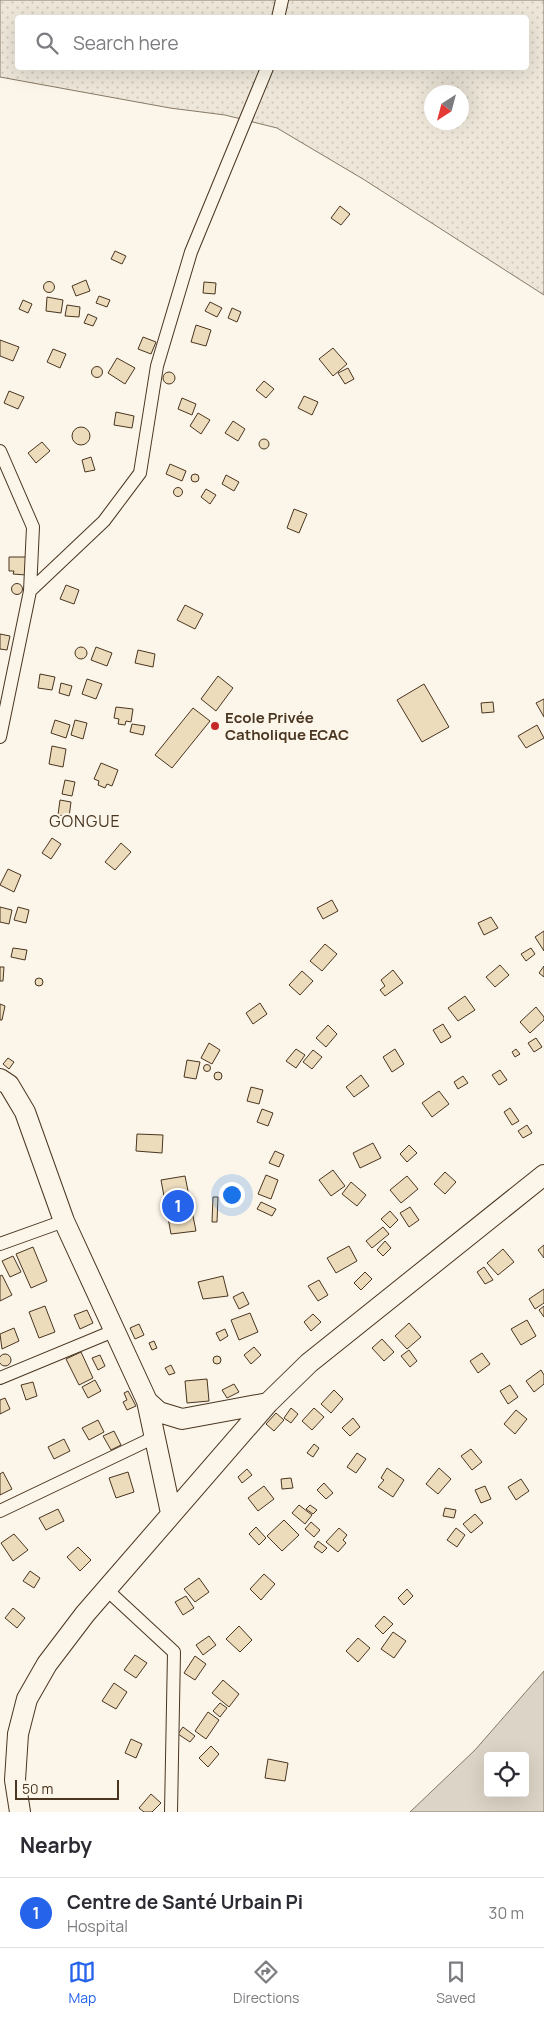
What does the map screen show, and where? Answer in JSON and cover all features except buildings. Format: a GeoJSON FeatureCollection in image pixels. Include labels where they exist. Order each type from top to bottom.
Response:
{"type":"FeatureCollection","features":[{"type":"Feature","properties":{"kind":"main road"},"geometry":{"type":"LineString","coordinates":[[3,1086],[26,1112],[64,1221],[116,1330],[147,1401],[157,1436],[172,1513]]}},
{"type":"Feature","properties":{"kind":"main road"},"geometry":{"type":"LineString","coordinates":[[20,1812],[15,1780],[17,1744],[27,1699],[47,1664],[106,1589],[268,1403],[309,1363],[544,1175]]}},
{"type":"Feature","properties":{"kind":"main road"},"geometry":{"type":"LineString","coordinates":[[147,1401],[159,1412],[182,1419],[268,1403]]}},
{"type":"Feature","properties":{"kind":"street"},"geometry":{"type":"LineString","coordinates":[[279,15],[282,0]]}},
{"type":"Feature","properties":{"kind":"street"},"geometry":{"type":"LineString","coordinates":[[30,591],[104,521],[140,472],[157,366],[191,252],[265,70]]}},
{"type":"Feature","properties":{"kind":"street"},"geometry":{"type":"LineString","coordinates":[[0,451],[32,527],[30,591],[0,737]]}},
{"type":"Feature","properties":{"kind":"street"},"geometry":{"type":"LineString","coordinates":[[0,1244],[64,1221]]}},
{"type":"Feature","properties":{"kind":"street"},"geometry":{"type":"LineString","coordinates":[[0,1378],[116,1330]]}},
{"type":"Feature","properties":{"kind":"street"},"geometry":{"type":"LineString","coordinates":[[0,1512],[157,1436]]}},
{"type":"Feature","properties":{"kind":"street"},"geometry":{"type":"LineString","coordinates":[[106,1589],[174,1652],[171,1812]]}},
{"type":"Feature","properties":{"kind":"shaded area"},"geometry":{"type":"Polygon","coordinates":[[[0,0],[544,0],[544,295],[363,179],[277,128],[225,115],[170,108],[0,77],[0,0]]]}},
{"type":"Feature","properties":{"kind":"shaded area"},"geometry":{"type":"Polygon","coordinates":[[[544,1671],[544,1812],[410,1812],[475,1750],[544,1671]]]}},
{"type":"Feature","properties":{"kind":"place","name":"Ecole Privée Catholique ECAC"},"geometry":{"type":"Point","coordinates":[215,726]}},
{"type":"Feature","properties":{"kind":"place","name":"Centre de Santé Urbain Pi"},"geometry":{"type":"Point","coordinates":[178,1206]}},
{"type":"Feature","properties":{"kind":"district","name":"GONGUE"},"geometry":{"type":"Point","coordinates":[85,821]}}]}
